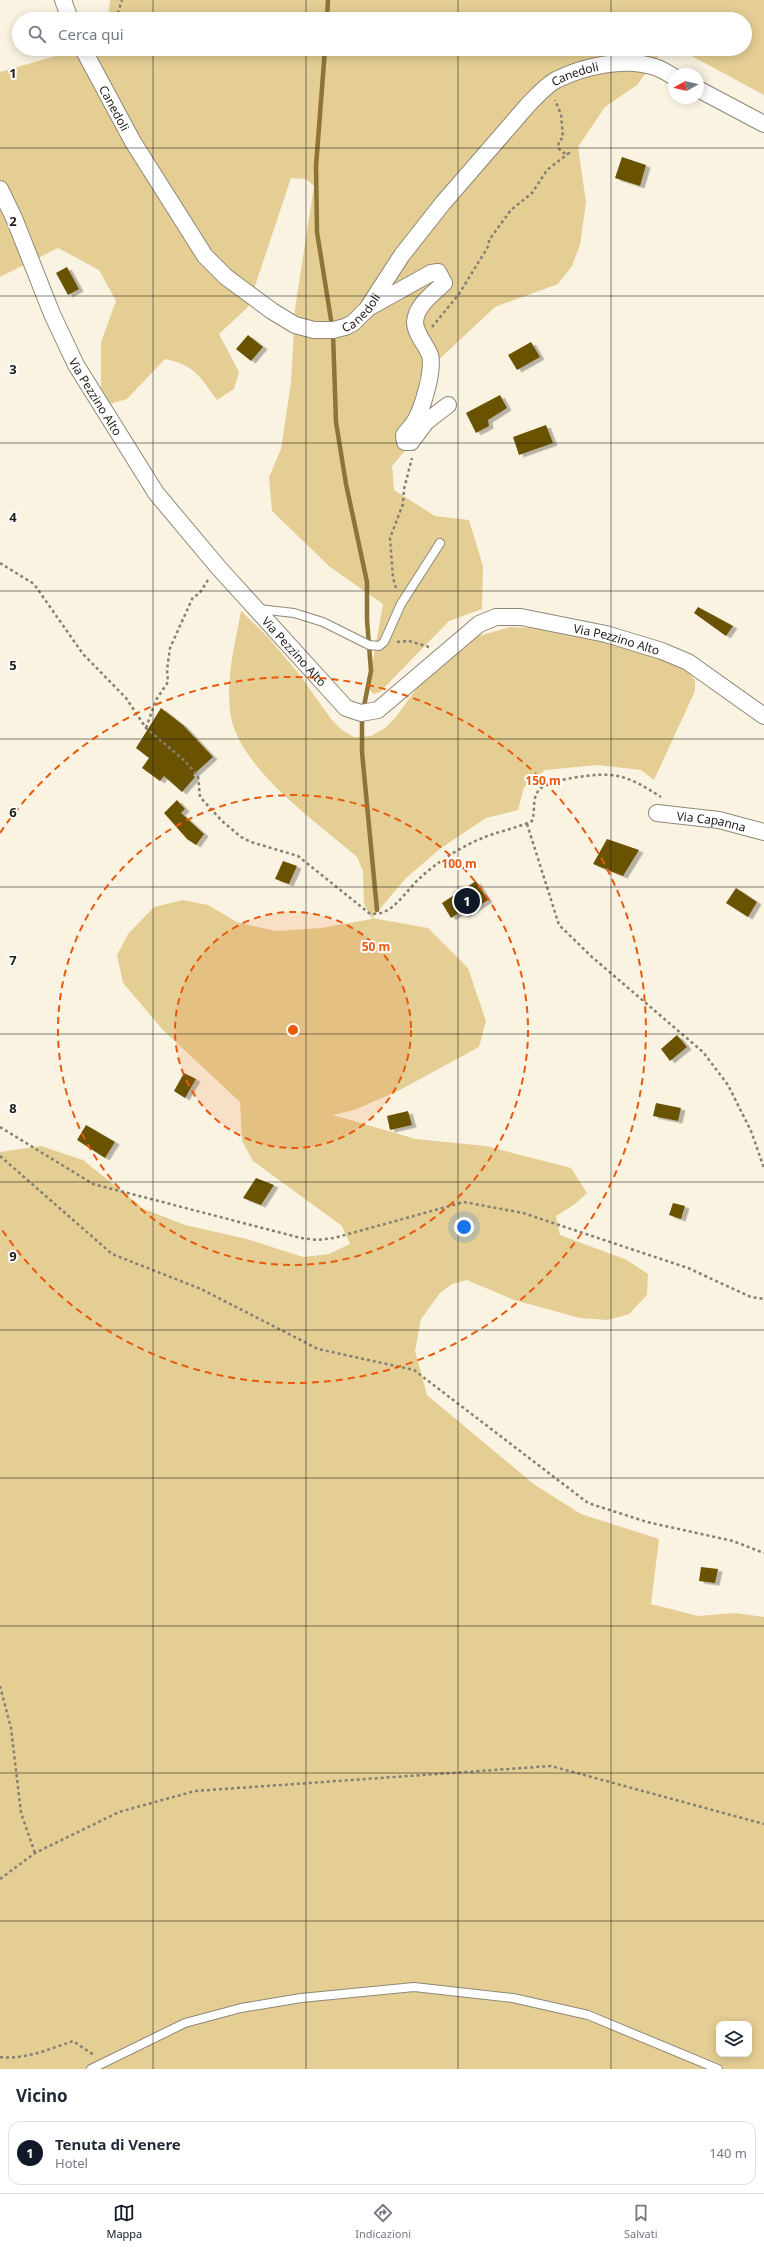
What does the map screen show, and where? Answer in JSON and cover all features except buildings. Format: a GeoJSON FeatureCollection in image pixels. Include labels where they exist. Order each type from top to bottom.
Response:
{"type":"FeatureCollection","features":[{"type":"Feature","properties":{"kind":"street"},"geometry":{"type":"LineString","coordinates":[[63,0],[67,12]]}},
{"type":"Feature","properties":{"kind":"street","name":"Canedoli"},"geometry":{"type":"LineString","coordinates":[[87,56],[133,142],[205,256],[226,277],[272,311],[295,325],[314,330],[333,330],[345,327],[352,323],[367,309],[402,255],[442,203],[527,106],[550,84],[583,70],[610,64],[640,64],[656,67],[668,73]]}},
{"type":"Feature","properties":{"kind":"street"},"geometry":{"type":"LineString","coordinates":[[704,92],[764,124]]}},
{"type":"Feature","properties":{"kind":"street","name":"Via Pezzino Alto"},"geometry":{"type":"LineString","coordinates":[[0,189],[14,218],[52,314],[76,365],[156,493],[218,567],[346,708],[361,713],[378,710],[479,624],[496,617],[521,617],[606,634],[662,651],[688,662],[764,716]]}},
{"type":"Feature","properties":{"kind":"street"},"geometry":{"type":"LineString","coordinates":[[367,309],[431,273],[438,272],[442,276],[444,283],[426,299],[415,321],[416,327],[430,356],[430,375],[420,411],[403,438],[405,442],[411,442],[426,422],[448,405]]}},
{"type":"Feature","properties":{"kind":"street","name":"Via Capanna"},"geometry":{"type":"LineString","coordinates":[[662,807],[764,832]]}},
{"type":"Feature","properties":{"kind":"lane"},"geometry":{"type":"LineString","coordinates":[[256,609],[294,613],[323,622],[369,645],[379,646],[384,642],[401,604],[440,543]]}},
{"type":"Feature","properties":{"kind":"lane"},"geometry":{"type":"LineString","coordinates":[[91,2069],[185,2023],[241,2008],[301,1998],[414,1987],[513,1998],[588,2015],[718,2069]]}},
{"type":"Feature","properties":{"kind":"path"},"geometry":{"type":"LineString","coordinates":[[118,12],[122,0]]}},
{"type":"Feature","properties":{"kind":"path"},"geometry":{"type":"LineString","coordinates":[[430,329],[435,321],[460,294],[489,245],[489,240],[511,210],[532,193],[547,170],[569,153],[564,153],[558,148],[559,141],[563,138],[564,131],[560,114],[555,103],[556,88],[550,84]]}},
{"type":"Feature","properties":{"kind":"path"},"geometry":{"type":"LineString","coordinates":[[401,604],[393,578],[390,538],[403,504],[404,489],[413,454]]}},
{"type":"Feature","properties":{"kind":"path"},"geometry":{"type":"LineString","coordinates":[[0,563],[34,584],[83,654],[126,698],[146,728],[185,761],[198,776],[200,797],[214,814],[241,837],[251,842],[298,856],[336,885],[366,911],[374,914],[383,913],[395,904],[420,877],[462,848],[484,838],[532,821],[535,797],[540,789],[563,780],[607,773],[620,775],[636,781],[662,807]]}},
{"type":"Feature","properties":{"kind":"path"},"geometry":{"type":"LineString","coordinates":[[146,728],[156,700],[168,682],[167,670],[170,648],[193,597],[199,594],[218,567]]}},
{"type":"Feature","properties":{"kind":"path"},"geometry":{"type":"LineString","coordinates":[[384,642],[409,641],[445,653]]}},
{"type":"Feature","properties":{"kind":"path"},"geometry":{"type":"LineString","coordinates":[[527,824],[559,925],[592,957],[703,1052],[728,1085],[751,1131],[764,1168]]}},
{"type":"Feature","properties":{"kind":"path"},"geometry":{"type":"LineString","coordinates":[[0,1127],[93,1184],[301,1238],[317,1240],[334,1238],[464,1202],[523,1213],[688,1268],[751,1297],[764,1299]]}},
{"type":"Feature","properties":{"kind":"path"},"geometry":{"type":"LineString","coordinates":[[0,1156],[112,1254],[201,1289],[318,1349],[414,1370],[588,1503],[647,1522],[733,1540],[764,1553]]}},
{"type":"Feature","properties":{"kind":"path"},"geometry":{"type":"LineString","coordinates":[[0,1686],[11,1728],[21,1813],[35,1853]]}},
{"type":"Feature","properties":{"kind":"path"},"geometry":{"type":"LineString","coordinates":[[0,1879],[35,1853],[119,1812],[195,1791],[551,1766],[764,1824]]}},
{"type":"Feature","properties":{"kind":"path"},"geometry":{"type":"LineString","coordinates":[[0,2058],[9,2058],[39,2052],[73,2041],[105,2061]]}},
{"type":"Feature","properties":{"kind":"shaded area"},"geometry":{"type":"Polygon","coordinates":[[[110,0],[764,0],[764,95],[692,56],[752,56],[752,12],[109,12],[110,0]]]}},
{"type":"Feature","properties":{"kind":"shaded area"},"geometry":{"type":"Polygon","coordinates":[[[56,56],[659,56],[637,85],[605,107],[578,147],[586,202],[580,245],[572,266],[558,284],[495,307],[419,378],[420,388],[437,413],[392,466],[394,490],[435,516],[469,520],[483,566],[482,609],[449,621],[380,692],[374,694],[368,688],[383,604],[330,567],[272,511],[269,477],[281,449],[291,383],[295,309],[314,186],[306,179],[291,178],[248,307],[219,334],[239,372],[234,389],[217,400],[196,373],[183,365],[165,359],[127,399],[109,404],[101,397],[101,342],[116,301],[99,270],[58,248],[0,277],[0,72],[56,56]]]}},
{"type":"Feature","properties":{"kind":"shaded area"},"geometry":{"type":"Polygon","coordinates":[[[241,611],[268,637],[299,674],[331,719],[342,730],[354,737],[371,736],[385,728],[396,717],[422,681],[475,637],[510,627],[544,629],[645,649],[684,668],[695,680],[695,691],[654,780],[641,770],[597,765],[545,770],[524,787],[518,810],[486,818],[441,848],[406,878],[372,918],[428,928],[468,968],[486,1021],[479,1047],[396,1092],[354,1110],[333,1115],[416,1139],[486,1146],[571,1168],[587,1193],[575,1204],[556,1216],[560,1235],[627,1260],[648,1274],[647,1295],[629,1314],[608,1320],[580,1318],[514,1300],[467,1280],[452,1284],[440,1293],[421,1319],[415,1351],[427,1395],[535,1485],[581,1514],[659,1539],[651,1604],[698,1616],[735,1613],[764,1617],[764,2069],[0,2069],[0,1152],[41,1146],[83,1160],[144,1209],[185,1225],[247,1239],[303,1257],[329,1254],[350,1244],[342,1226],[253,1161],[242,1141],[240,1102],[163,1030],[123,983],[117,955],[128,934],[154,907],[183,900],[208,905],[237,922],[276,931],[321,928],[372,919],[364,904],[363,871],[357,857],[281,792],[262,773],[247,753],[236,732],[230,711],[229,686],[241,611]]]}},
{"type":"Feature","properties":{"kind":"waterway"},"geometry":{"type":"LineString","coordinates":[[327,12],[328,0]]}},
{"type":"Feature","properties":{"kind":"waterway"},"geometry":{"type":"LineString","coordinates":[[324,56],[316,166],[317,232],[332,326]]}},
{"type":"Feature","properties":{"kind":"waterway"},"geometry":{"type":"LineString","coordinates":[[333,333],[336,422],[346,484],[367,582],[367,620],[371,671],[362,716],[362,752],[377,910]]}},
{"type":"Feature","properties":{"kind":"place","name":"Tenuta di Venere"},"geometry":{"type":"Point","coordinates":[467,901]}}]}
